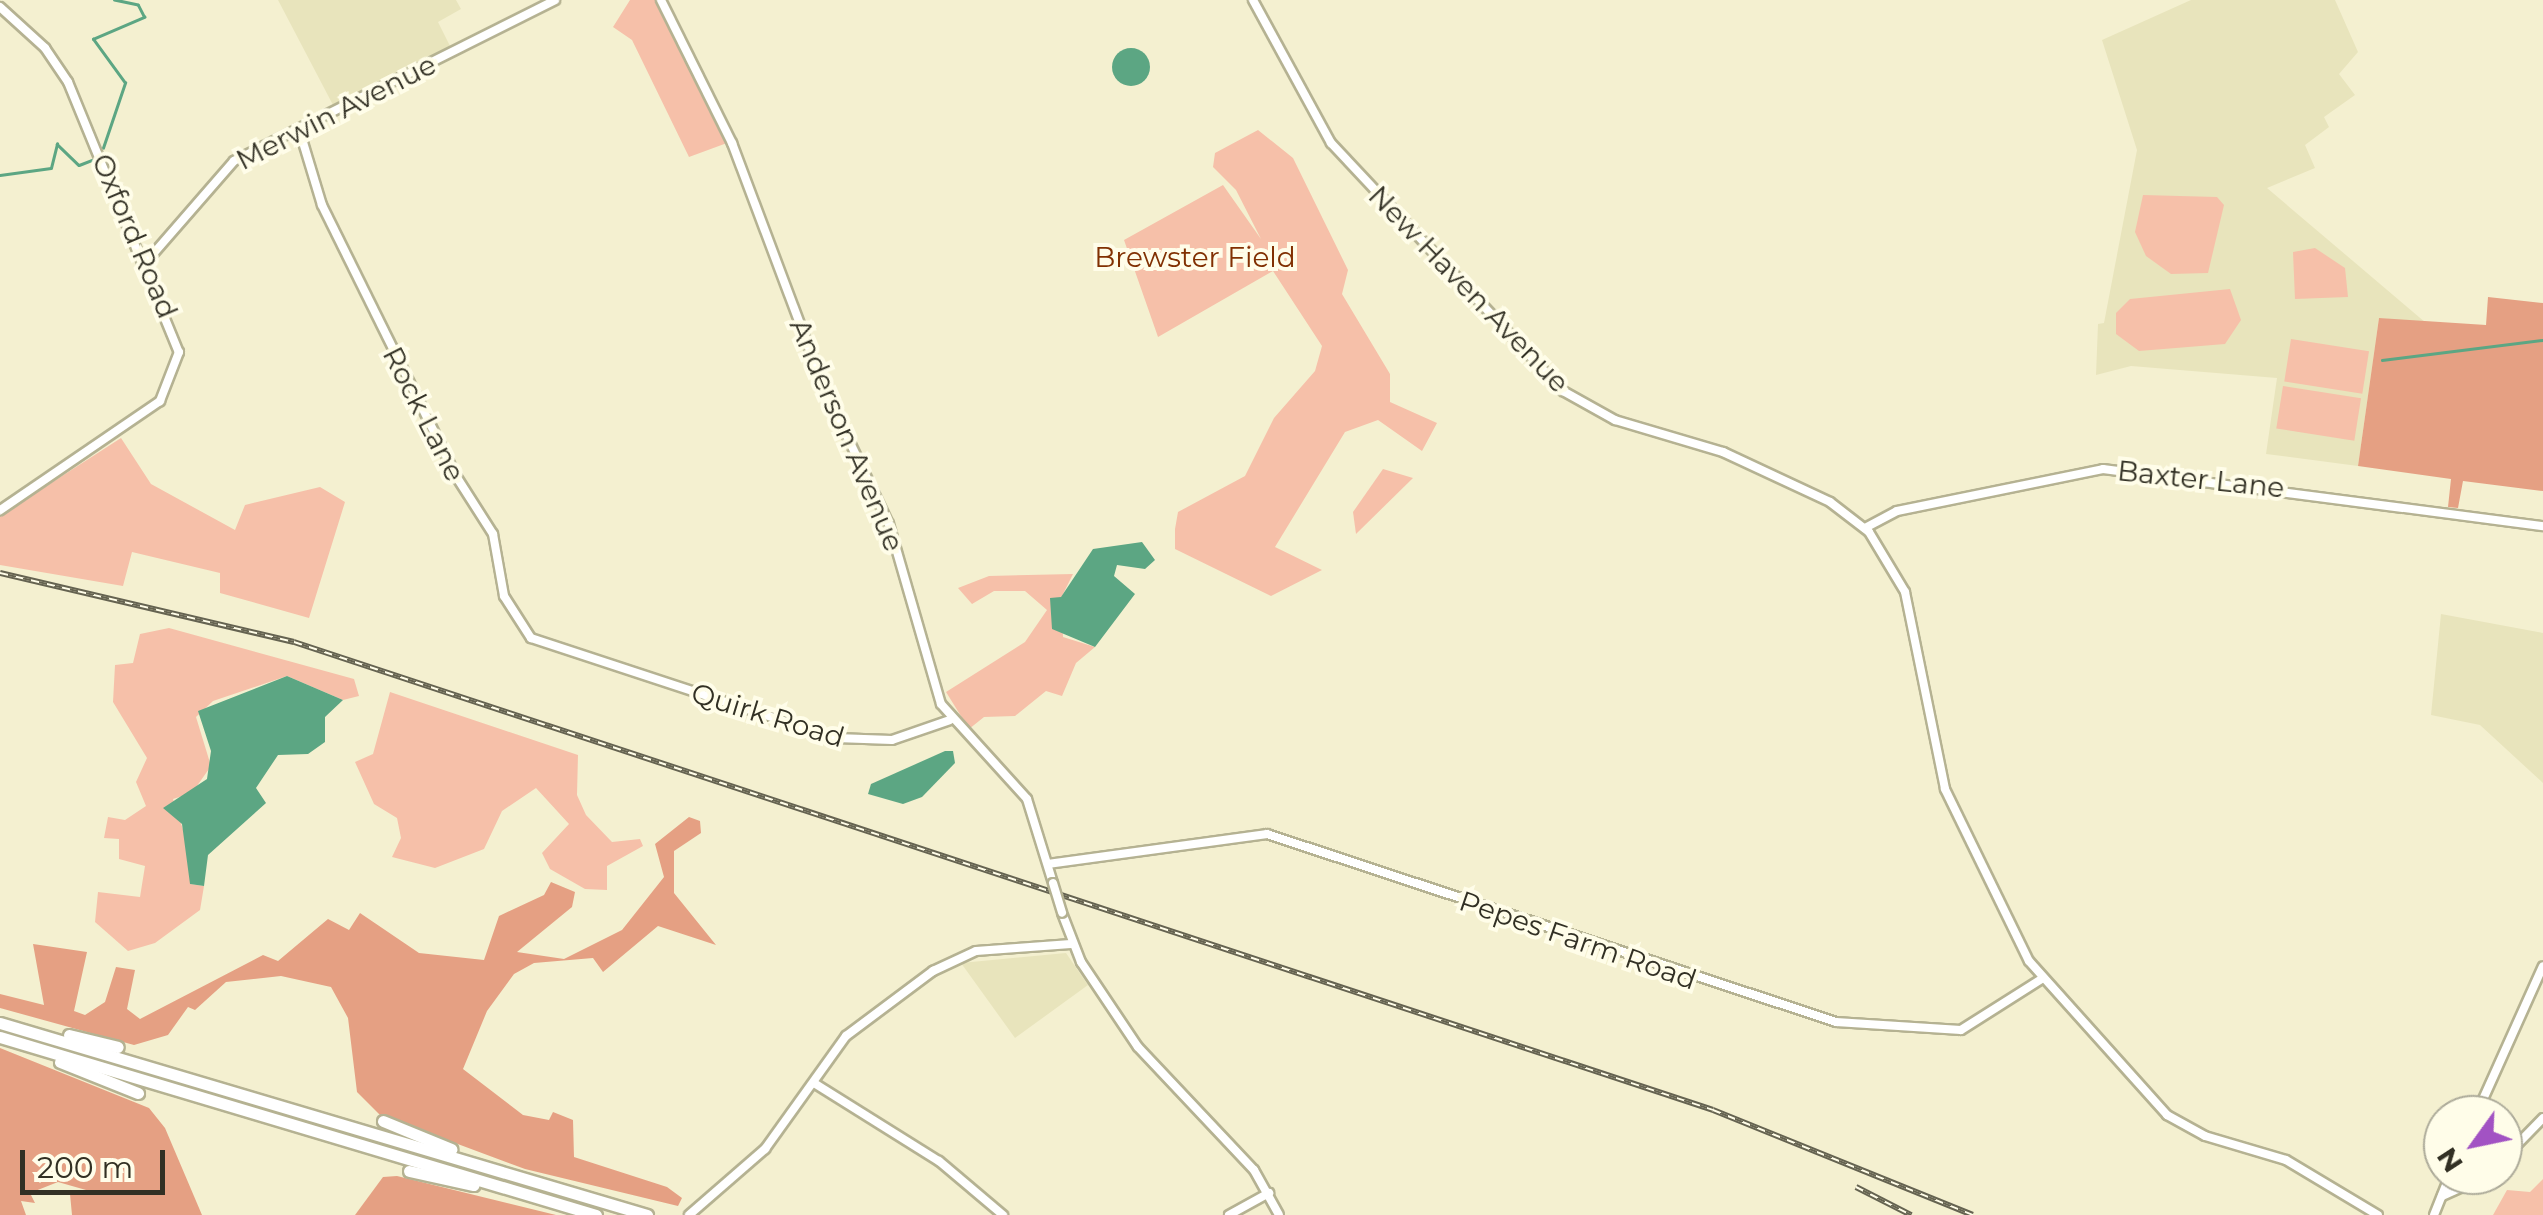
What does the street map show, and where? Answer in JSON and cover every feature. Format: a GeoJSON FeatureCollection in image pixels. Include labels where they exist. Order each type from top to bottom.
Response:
{"type":"FeatureCollection","features":[{"type":"Feature","properties":{"kind":"highway"},"geometry":{"type":"LineString","coordinates":[[0,1023],[118,1047]]}},
{"type":"Feature","properties":{"kind":"highway"},"geometry":{"type":"LineString","coordinates":[[0,1023],[648,1215]]}},
{"type":"Feature","properties":{"kind":"highway"},"geometry":{"type":"LineString","coordinates":[[0,1038],[138,1093]]}},
{"type":"Feature","properties":{"kind":"highway"},"geometry":{"type":"LineString","coordinates":[[0,1038],[596,1215]]}},
{"type":"Feature","properties":{"kind":"highway"},"geometry":{"type":"LineString","coordinates":[[383,1121],[544,1184]]}},
{"type":"Feature","properties":{"kind":"highway"},"geometry":{"type":"LineString","coordinates":[[409,1171],[574,1208]]}},
{"type":"Feature","properties":{"kind":"main road","name":"Merwin Avenue"},"geometry":{"type":"LineString","coordinates":[[148,261],[224,168],[555,0]]}},
{"type":"Feature","properties":{"kind":"main road","name":"Anderson Avenue"},"geometry":{"type":"LineString","coordinates":[[661,0],[732,143],[825,390],[888,524],[950,720],[1027,798],[1071,944],[1148,1059],[1269,1193],[1279,1215]]}},
{"type":"Feature","properties":{"kind":"main road","name":"New Haven Avenue"},"geometry":{"type":"LineString","coordinates":[[1252,0],[1331,143],[1563,391],[1608,417],[1723,452],[1865,528],[1905,592],[1945,789],[1996,906],[2043,978],[2167,1115],[2205,1136],[2286,1160],[2378,1215]]}},
{"type":"Feature","properties":{"kind":"main road","name":"Oxford Road"},"geometry":{"type":"LineString","coordinates":[[0,7],[55,60],[148,261],[178,340],[169,390],[0,510]]}},
{"type":"Feature","properties":{"kind":"main road","name":"Rock Lane"},"geometry":{"type":"LineString","coordinates":[[299,129],[322,206],[389,347],[493,534],[510,611],[536,642],[586,661]]}},
{"type":"Feature","properties":{"kind":"main road","name":"Baxter Lane"},"geometry":{"type":"LineString","coordinates":[[1865,528],[1897,511],[2103,468],[2543,526]]}},
{"type":"Feature","properties":{"kind":"main road","name":"Quirk Road"},"geometry":{"type":"LineString","coordinates":[[586,661],[850,741],[892,740],[950,720]]}},
{"type":"Feature","properties":{"kind":"main road","name":"Pepes Farm Road"},"geometry":{"type":"LineString","coordinates":[[1048,864],[1268,834],[1836,1022],[1961,1030],[2043,978]]}},
{"type":"Feature","properties":{"kind":"main road"},"geometry":{"type":"LineString","coordinates":[[689,1215],[756,1159],[846,1036],[951,960],[1071,944]]}},
{"type":"Feature","properties":{"kind":"main road"},"geometry":{"type":"LineString","coordinates":[[2485,1095],[2543,966]]}},
{"type":"Feature","properties":{"kind":"main road"},"geometry":{"type":"LineString","coordinates":[[814,1083],[939,1161],[1003,1215]]}},
{"type":"Feature","properties":{"kind":"main road"},"geometry":{"type":"LineString","coordinates":[[2523,1138],[2543,1118]]}},
{"type":"Feature","properties":{"kind":"main road"},"geometry":{"type":"LineString","coordinates":[[1228,1215],[1269,1193]]}},
{"type":"Feature","properties":{"kind":"main road"},"geometry":{"type":"LineString","coordinates":[[2434,1215],[2442,1196]]}},
{"type":"Feature","properties":{"kind":"shaded area"},"geometry":{"type":"Polygon","coordinates":[[[278,0],[456,0],[461,9],[438,22],[451,48],[333,105],[278,0]]]}},
{"type":"Feature","properties":{"kind":"shaded area"},"geometry":{"type":"Polygon","coordinates":[[[2191,0],[2335,0],[2358,52],[2339,74],[2355,95],[2324,117],[2329,127],[2305,145],[2315,168],[2267,188],[2426,323],[2379,318],[2358,466],[2266,454],[2277,378],[2131,366],[2096,375],[2098,324],[2104,323],[2137,150],[2102,40],[2191,0]]]}},
{"type":"Feature","properties":{"kind":"shaded area"},"geometry":{"type":"Polygon","coordinates":[[[1131,48],[1144,54],[1150,67],[1144,80],[1131,86],[1118,80],[1112,67],[1118,54],[1131,48]]]}},
{"type":"Feature","properties":{"kind":"shaded area"},"geometry":{"type":"Polygon","coordinates":[[[2488,297],[2543,303],[2543,491],[2463,481],[2458,508],[2448,507],[2451,479],[2358,466],[2379,318],[2486,325],[2488,297]]]}},
{"type":"Feature","properties":{"kind":"shaded area"},"geometry":{"type":"Polygon","coordinates":[[[1142,542],[1155,560],[1145,569],[1117,565],[1114,576],[1135,594],[1095,647],[1052,629],[1050,598],[1061,597],[1093,549],[1142,542]]]}},
{"type":"Feature","properties":{"kind":"shaded area"},"geometry":{"type":"Polygon","coordinates":[[[2441,614],[2543,633],[2543,783],[2480,725],[2431,715],[2441,614]]]}},
{"type":"Feature","properties":{"kind":"shaded area"},"geometry":{"type":"Polygon","coordinates":[[[287,676],[343,700],[325,717],[325,742],[308,754],[278,755],[256,788],[266,803],[208,855],[204,886],[190,884],[182,824],[163,808],[207,779],[211,751],[198,711],[287,676]]]}},
{"type":"Feature","properties":{"kind":"shaded area"},"geometry":{"type":"Polygon","coordinates":[[[953,751],[955,763],[922,797],[903,804],[868,794],[871,784],[953,751]]]}},
{"type":"Feature","properties":{"kind":"shaded area"},"geometry":{"type":"Polygon","coordinates":[[[689,817],[700,821],[701,833],[674,851],[674,893],[716,945],[658,926],[603,972],[593,958],[534,963],[514,974],[487,1011],[463,1069],[523,1115],[549,1120],[553,1112],[573,1120],[574,1157],[667,1187],[682,1198],[678,1206],[525,1169],[380,1115],[357,1092],[348,1018],[331,987],[281,976],[226,982],[195,1010],[188,1007],[168,1035],[134,1045],[0,1008],[0,994],[44,1005],[33,944],[87,952],[74,1011],[85,1015],[105,1002],[116,967],[135,970],[127,1009],[140,1019],[263,955],[278,961],[328,919],[349,930],[360,913],[419,953],[484,960],[499,916],[544,895],[551,882],[575,892],[572,907],[517,952],[564,959],[622,930],[664,877],[655,844],[689,817]]]}},
{"type":"Feature","properties":{"kind":"shaded area"},"geometry":{"type":"Polygon","coordinates":[[[1066,953],[1088,985],[1015,1038],[961,963],[1066,953]]]}},
{"type":"Feature","properties":{"kind":"shaded area"},"geometry":{"type":"Polygon","coordinates":[[[0,1048],[149,1108],[165,1128],[202,1215],[72,1215],[70,1194],[86,1190],[58,1182],[30,1193],[35,1203],[21,1201],[26,1215],[0,1215],[0,1048]]]}},
{"type":"Feature","properties":{"kind":"shaded area"},"geometry":{"type":"Polygon","coordinates":[[[397,1176],[556,1215],[355,1215],[383,1177],[397,1176]]]}},
{"type":"Feature","properties":{"kind":"green space"},"geometry":{"type":"Polygon","coordinates":[[[630,0],[656,0],[727,143],[689,157],[632,40],[613,27],[630,0]]]}},
{"type":"Feature","properties":{"kind":"green space","name":"Brewster Field"},"geometry":{"type":"Polygon","coordinates":[[[1258,130],[1293,158],[1348,270],[1342,294],[1390,374],[1390,402],[1437,423],[1422,451],[1378,420],[1345,432],[1275,547],[1322,570],[1271,596],[1175,549],[1178,512],[1245,476],[1274,418],[1315,371],[1322,346],[1273,271],[1158,337],[1124,240],[1223,185],[1261,239],[1236,190],[1213,167],[1215,153],[1258,130]]]}},
{"type":"Feature","properties":{"kind":"green space"},"geometry":{"type":"Polygon","coordinates":[[[2143,195],[2217,197],[2224,205],[2208,273],[2171,274],[2146,256],[2135,232],[2143,195]]]}},
{"type":"Feature","properties":{"kind":"green space"},"geometry":{"type":"Polygon","coordinates":[[[2315,248],[2345,268],[2348,297],[2295,299],[2293,252],[2315,248]]]}},
{"type":"Feature","properties":{"kind":"green space"},"geometry":{"type":"Polygon","coordinates":[[[2230,289],[2241,320],[2225,344],[2139,351],[2116,334],[2116,313],[2130,299],[2230,289]]]}},
{"type":"Feature","properties":{"kind":"green space"},"geometry":{"type":"Polygon","coordinates":[[[2291,339],[2369,351],[2362,394],[2284,381],[2291,339]]]}},
{"type":"Feature","properties":{"kind":"green space"},"geometry":{"type":"Polygon","coordinates":[[[2283,386],[2361,398],[2354,441],[2276,428],[2283,386]]]}},
{"type":"Feature","properties":{"kind":"green space"},"geometry":{"type":"Polygon","coordinates":[[[121,438],[151,484],[235,530],[245,505],[320,487],[345,502],[309,618],[220,593],[220,573],[132,552],[123,586],[0,565],[0,516],[121,438]]]}},
{"type":"Feature","properties":{"kind":"green space"},"geometry":{"type":"Polygon","coordinates":[[[1383,469],[1413,478],[1356,534],[1353,512],[1383,469]]]}},
{"type":"Feature","properties":{"kind":"green space"},"geometry":{"type":"Polygon","coordinates":[[[1073,574],[1061,598],[1063,637],[1095,647],[1076,663],[1062,696],[1046,691],[1015,716],[984,717],[969,729],[946,692],[1025,642],[1047,610],[1025,591],[994,591],[972,604],[958,588],[989,576],[1073,574]]]}},
{"type":"Feature","properties":{"kind":"green space"},"geometry":{"type":"Polygon","coordinates":[[[169,628],[354,679],[359,696],[343,700],[287,676],[213,701],[196,717],[211,766],[192,793],[173,799],[192,857],[190,884],[204,886],[200,910],[155,943],[128,951],[95,922],[98,892],[140,897],[145,866],[119,859],[119,839],[104,838],[108,817],[125,820],[146,806],[136,782],[147,758],[113,702],[115,665],[133,663],[140,634],[169,628]]]}},
{"type":"Feature","properties":{"kind":"green space"},"geometry":{"type":"Polygon","coordinates":[[[390,692],[578,755],[577,795],[586,815],[612,842],[640,839],[643,846],[607,866],[607,890],[585,889],[550,869],[542,853],[569,824],[536,788],[502,811],[484,849],[435,868],[392,857],[401,838],[397,818],[374,804],[355,762],[373,754],[390,692]]]}},
{"type":"Feature","properties":{"kind":"green space"},"geometry":{"type":"Polygon","coordinates":[[[2543,1179],[2543,1215],[2493,1215],[2504,1195],[2530,1192],[2543,1179]]]}},
{"type":"Feature","properties":{"kind":"waterway"},"geometry":{"type":"LineString","coordinates":[[103,148],[125,83],[93,39],[144,17],[138,5],[115,0]]}},
{"type":"Feature","properties":{"kind":"waterway"},"geometry":{"type":"LineString","coordinates":[[0,175],[51,168],[57,144],[79,165],[95,159]]}},
{"type":"Feature","properties":{"kind":"waterway"},"geometry":{"type":"LineString","coordinates":[[2382,360],[2543,340]]}},
{"type":"Feature","properties":{"kind":"railway"},"geometry":{"type":"LineString","coordinates":[[0,573],[294,642],[1713,1110],[1973,1215]]}},
{"type":"Feature","properties":{"kind":"railway"},"geometry":{"type":"LineString","coordinates":[[1856,1187],[1911,1215]]}}]}
